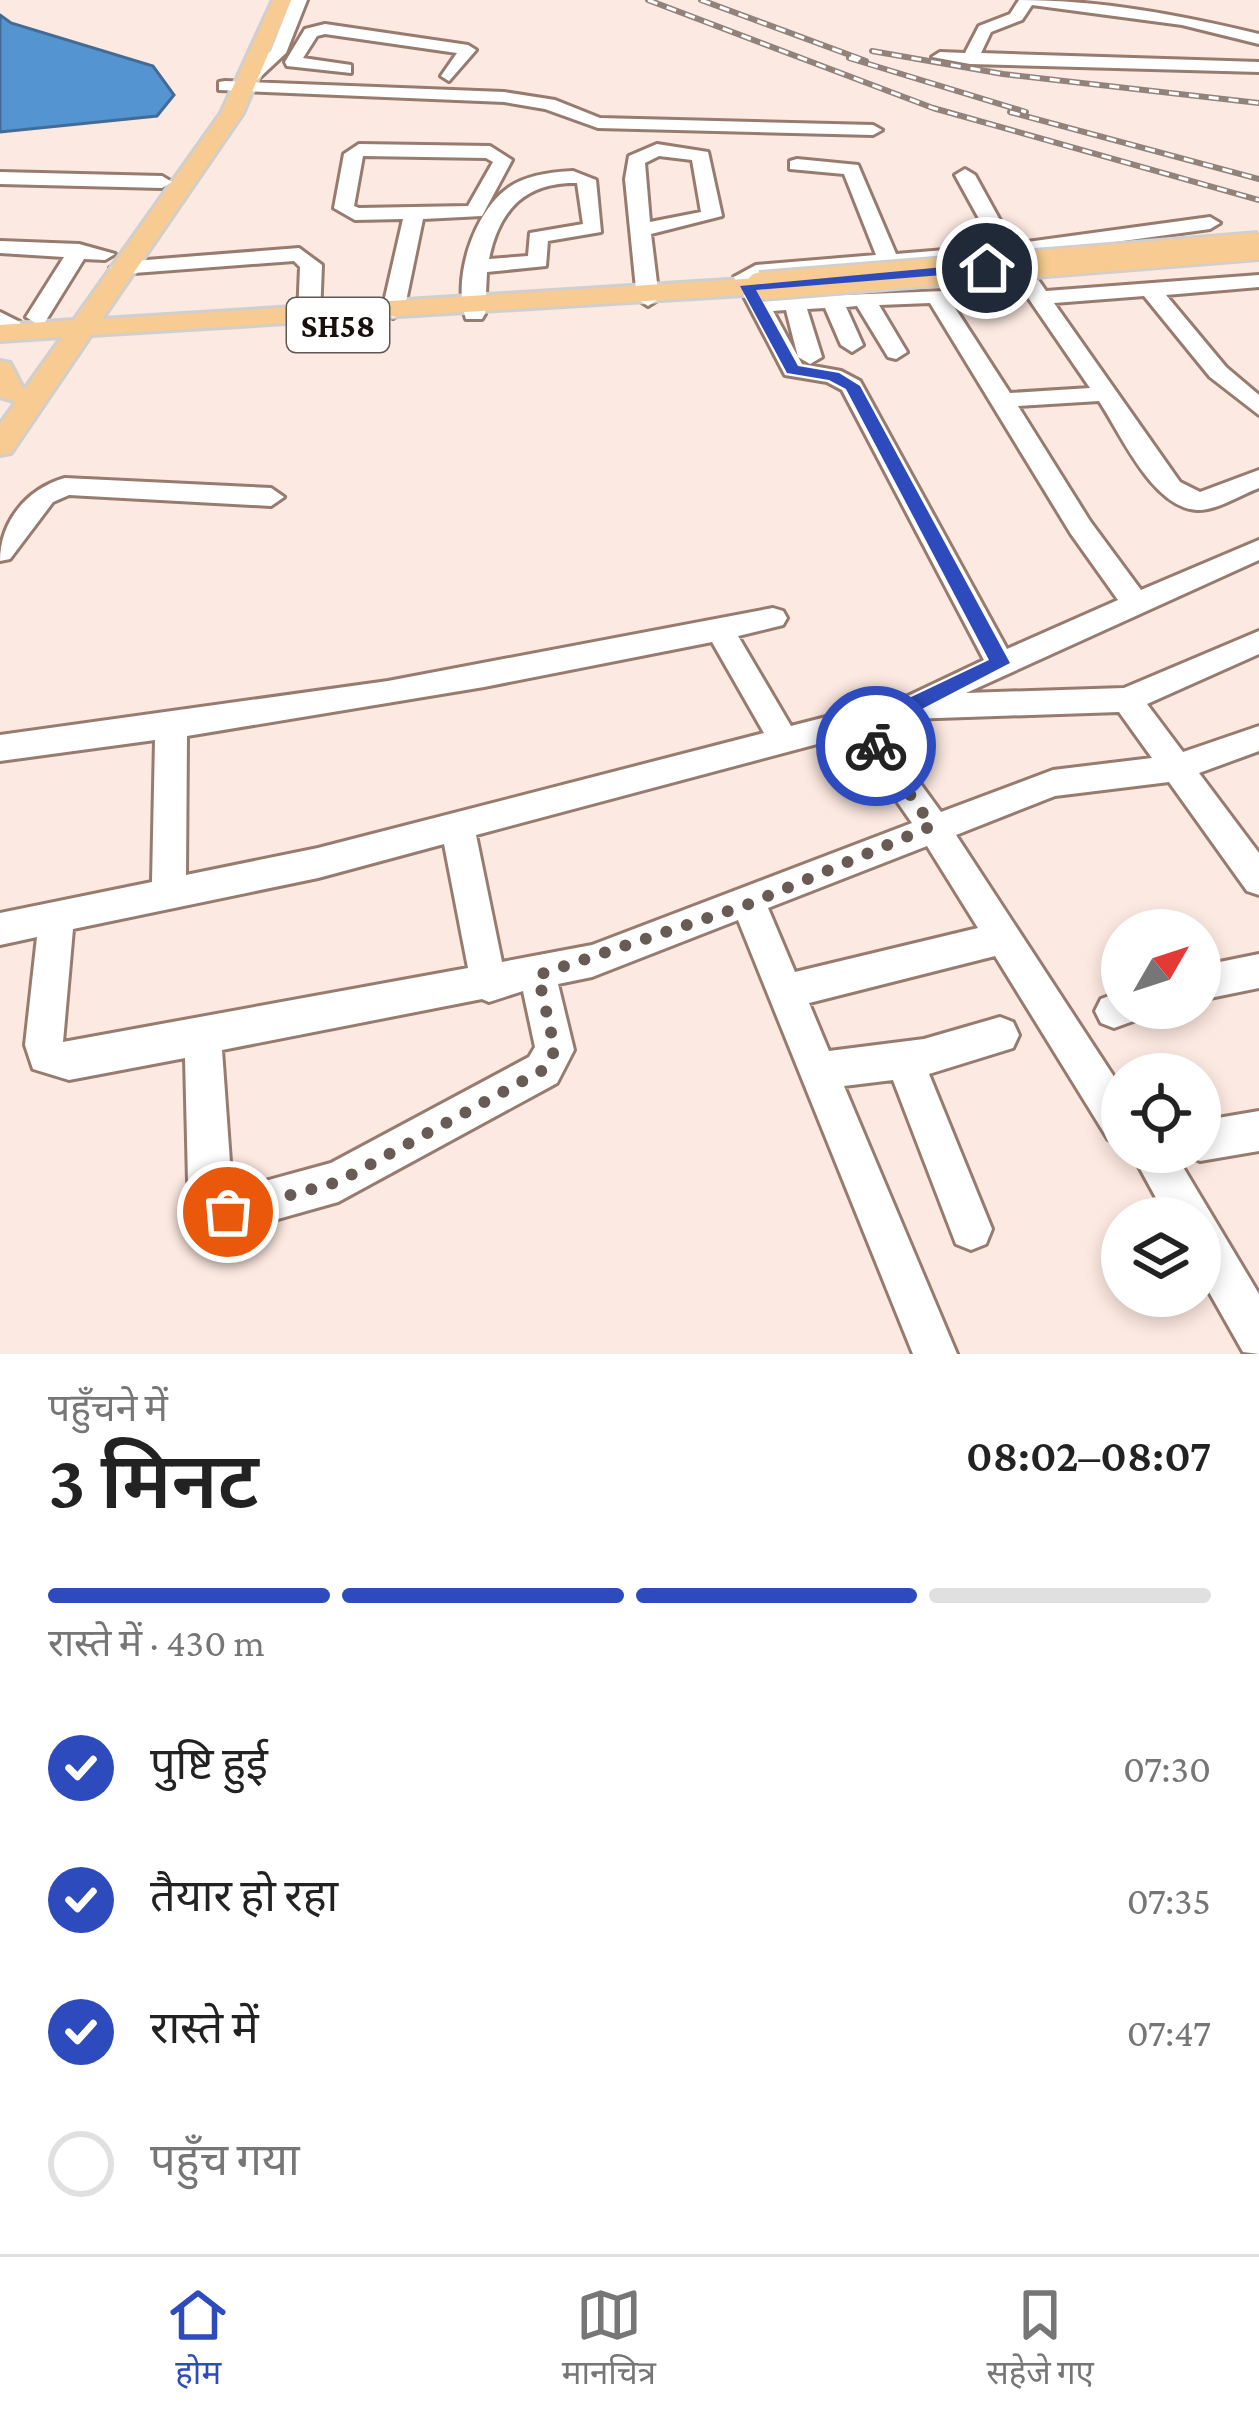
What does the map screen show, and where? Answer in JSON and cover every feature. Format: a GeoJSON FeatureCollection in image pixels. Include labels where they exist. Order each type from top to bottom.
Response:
{"type":"FeatureCollection","features":[{"type":"Feature","properties":{"kind":"main road"},"geometry":{"type":"LineString","coordinates":[[0,446],[33,334],[216,137],[264,0]]}},
{"type":"Feature","properties":{"kind":"main road"},"geometry":{"type":"LineString","coordinates":[[4,390],[33,334],[162,182],[260,51],[282,0]]}},
{"type":"Feature","properties":{"kind":"main road","name":"SH58"},"geometry":{"type":"LineString","coordinates":[[33,334],[120,337],[656,293],[755,292],[1259,246]]}},
{"type":"Feature","properties":{"kind":"main road","name":"SH58"},"geometry":{"type":"LineString","coordinates":[[33,334],[474,309]]}},
{"type":"Feature","properties":{"kind":"street"},"geometry":{"type":"LineString","coordinates":[[238,79],[278,53],[299,0]]}},
{"type":"Feature","properties":{"kind":"street"},"geometry":{"type":"LineString","coordinates":[[970,59],[985,29],[1016,17],[1029,0],[1182,20],[1259,39]]}},
{"type":"Feature","properties":{"kind":"street"},"geometry":{"type":"LineString","coordinates":[[365,90],[373,71],[294,64],[311,32],[325,28],[468,50],[449,76]]}},
{"type":"Feature","properties":{"kind":"street"},"geometry":{"type":"LineString","coordinates":[[940,57],[1259,67]]}},
{"type":"Feature","properties":{"kind":"street"},"geometry":{"type":"LineString","coordinates":[[392,72],[471,76]]}},
{"type":"Feature","properties":{"kind":"street"},"geometry":{"type":"LineString","coordinates":[[238,79],[504,97],[549,104],[598,123],[873,130]]}},
{"type":"Feature","properties":{"kind":"street"},"geometry":{"type":"LineString","coordinates":[[368,148],[502,155],[475,212],[414,215],[347,212],[353,154],[368,148]]}},
{"type":"Feature","properties":{"kind":"street"},"geometry":{"type":"LineString","coordinates":[[642,230],[712,215],[701,156],[657,150],[636,160],[642,230],[656,293]]}},
{"type":"Feature","properties":{"kind":"street"},"geometry":{"type":"LineString","coordinates":[[797,165],[851,169],[887,260]]}},
{"type":"Feature","properties":{"kind":"street"},"geometry":{"type":"LineString","coordinates":[[965,175],[1007,250],[1103,394],[1184,498],[1199,502],[1259,478]]}},
{"type":"Feature","properties":{"kind":"street"},"geometry":{"type":"LineString","coordinates":[[0,178],[162,182]]}},
{"type":"Feature","properties":{"kind":"street"},"geometry":{"type":"LineString","coordinates":[[474,266],[540,271],[537,237],[594,228],[584,178],[532,180],[512,190],[476,251],[474,266],[474,309]]}},
{"type":"Feature","properties":{"kind":"street"},"geometry":{"type":"LineString","coordinates":[[393,311],[414,215]]}},
{"type":"Feature","properties":{"kind":"street"},"geometry":{"type":"LineString","coordinates":[[1000,663],[852,386],[833,376],[793,370],[745,278],[756,272],[1007,250],[1210,223]]}},
{"type":"Feature","properties":{"kind":"street"},"geometry":{"type":"LineString","coordinates":[[0,247],[101,257],[299,254],[311,265],[309,316]]}},
{"type":"Feature","properties":{"kind":"street"},"geometry":{"type":"LineString","coordinates":[[33,334],[101,257]]}},
{"type":"Feature","properties":{"kind":"street"},"geometry":{"type":"LineString","coordinates":[[1040,298],[1259,281]]}},
{"type":"Feature","properties":{"kind":"street"},"geometry":{"type":"LineString","coordinates":[[1151,291],[1218,373],[1259,408]]}},
{"type":"Feature","properties":{"kind":"street"},"geometry":{"type":"LineString","coordinates":[[755,292],[795,304],[936,296],[1006,400],[1087,543],[1134,601]]}},
{"type":"Feature","properties":{"kind":"street"},"geometry":{"type":"LineString","coordinates":[[865,301],[896,352]]}},
{"type":"Feature","properties":{"kind":"street"},"geometry":{"type":"LineString","coordinates":[[833,302],[852,345]]}},
{"type":"Feature","properties":{"kind":"street"},"geometry":{"type":"LineString","coordinates":[[795,304],[810,357]]}},
{"type":"Feature","properties":{"kind":"street"},"geometry":{"type":"LineString","coordinates":[[1006,400],[1103,394]]}},
{"type":"Feature","properties":{"kind":"street"},"geometry":{"type":"LineString","coordinates":[[0,551],[44,496],[65,486],[271,496]]}},
{"type":"Feature","properties":{"kind":"street"},"geometry":{"type":"LineString","coordinates":[[909,706],[1134,601],[1259,549]]}},
{"type":"Feature","properties":{"kind":"street"},"geometry":{"type":"LineString","coordinates":[[0,748],[171,728],[556,666],[772,618]]}},
{"type":"Feature","properties":{"kind":"street"},"geometry":{"type":"LineString","coordinates":[[721,630],[783,739]]}},
{"type":"Feature","properties":{"kind":"street"},"geometry":{"type":"LineString","coordinates":[[0,929],[458,827],[909,706],[1127,700],[1259,642]]}},
{"type":"Feature","properties":{"kind":"street"},"geometry":{"type":"LineString","coordinates":[[1127,700],[1259,880]]}},
{"type":"Feature","properties":{"kind":"street"},"geometry":{"type":"LineString","coordinates":[[856,718],[932,826],[1101,1092]]}},
{"type":"Feature","properties":{"kind":"street"},"geometry":{"type":"LineString","coordinates":[[169,894],[171,728]]}},
{"type":"Feature","properties":{"kind":"street"},"geometry":{"type":"LineString","coordinates":[[57,917],[46,1056],[69,1062],[538,975],[749,904],[932,826],[1074,778],[1176,769],[1259,738]]}},
{"type":"Feature","properties":{"kind":"street"},"geometry":{"type":"LineString","coordinates":[[458,827],[489,985]]}},
{"type":"Feature","properties":{"kind":"street"},"geometry":{"type":"LineString","coordinates":[[749,904],[935,1354]]}},
{"type":"Feature","properties":{"kind":"street"},"geometry":{"type":"LineString","coordinates":[[785,992],[1004,938]]}},
{"type":"Feature","properties":{"kind":"street"},"geometry":{"type":"LineString","coordinates":[[1221,979],[1259,971]]}},
{"type":"Feature","properties":{"kind":"street"},"geometry":{"type":"LineString","coordinates":[[203,1037],[208,1181],[217,1207],[228,1212],[338,1182],[543,1070],[555,1050],[538,975]]}},
{"type":"Feature","properties":{"kind":"street"},"geometry":{"type":"LineString","coordinates":[[818,1071],[904,1059],[1000,1035]]}},
{"type":"Feature","properties":{"kind":"street"},"geometry":{"type":"LineString","coordinates":[[904,1059],[971,1229]]}},
{"type":"Feature","properties":{"kind":"street"},"geometry":{"type":"LineString","coordinates":[[1221,1137],[1259,1131]]}},
{"type":"Feature","properties":{"kind":"street"},"geometry":{"type":"LineString","coordinates":[[1221,1271],[1259,1336]]}},
{"type":"Feature","properties":{"kind":"water"},"geometry":{"type":"Polygon","coordinates":[[[0,15],[11,23],[153,66],[174,95],[157,116],[0,132],[0,15]]]}},
{"type":"Feature","properties":{"kind":"railway"},"geometry":{"type":"LineString","coordinates":[[648,0],[933,108],[1259,200]]}},
{"type":"Feature","properties":{"kind":"railway"},"geometry":{"type":"LineString","coordinates":[[701,0],[866,61]]}},
{"type":"Feature","properties":{"kind":"railway"},"geometry":{"type":"LineString","coordinates":[[872,51],[1003,74],[1259,103]]}},
{"type":"Feature","properties":{"kind":"railway"},"geometry":{"type":"LineString","coordinates":[[849,58],[1026,112]]}},
{"type":"Feature","properties":{"kind":"railway"},"geometry":{"type":"LineString","coordinates":[[1010,112],[1259,179]]}},
{"type":"Feature","properties":{"kind":"way so far"},"geometry":{"type":"LineString","coordinates":[[228,1212],[338,1182],[543,1070],[555,1050],[538,975],[592,962],[749,904],[932,826],[876,746]]}},
{"type":"Feature","properties":{"kind":"route"},"geometry":{"type":"LineString","coordinates":[[876,746],[856,718],[909,706],[1000,663],[852,386],[833,376],[793,370],[747,286],[987,268]]}}]}
